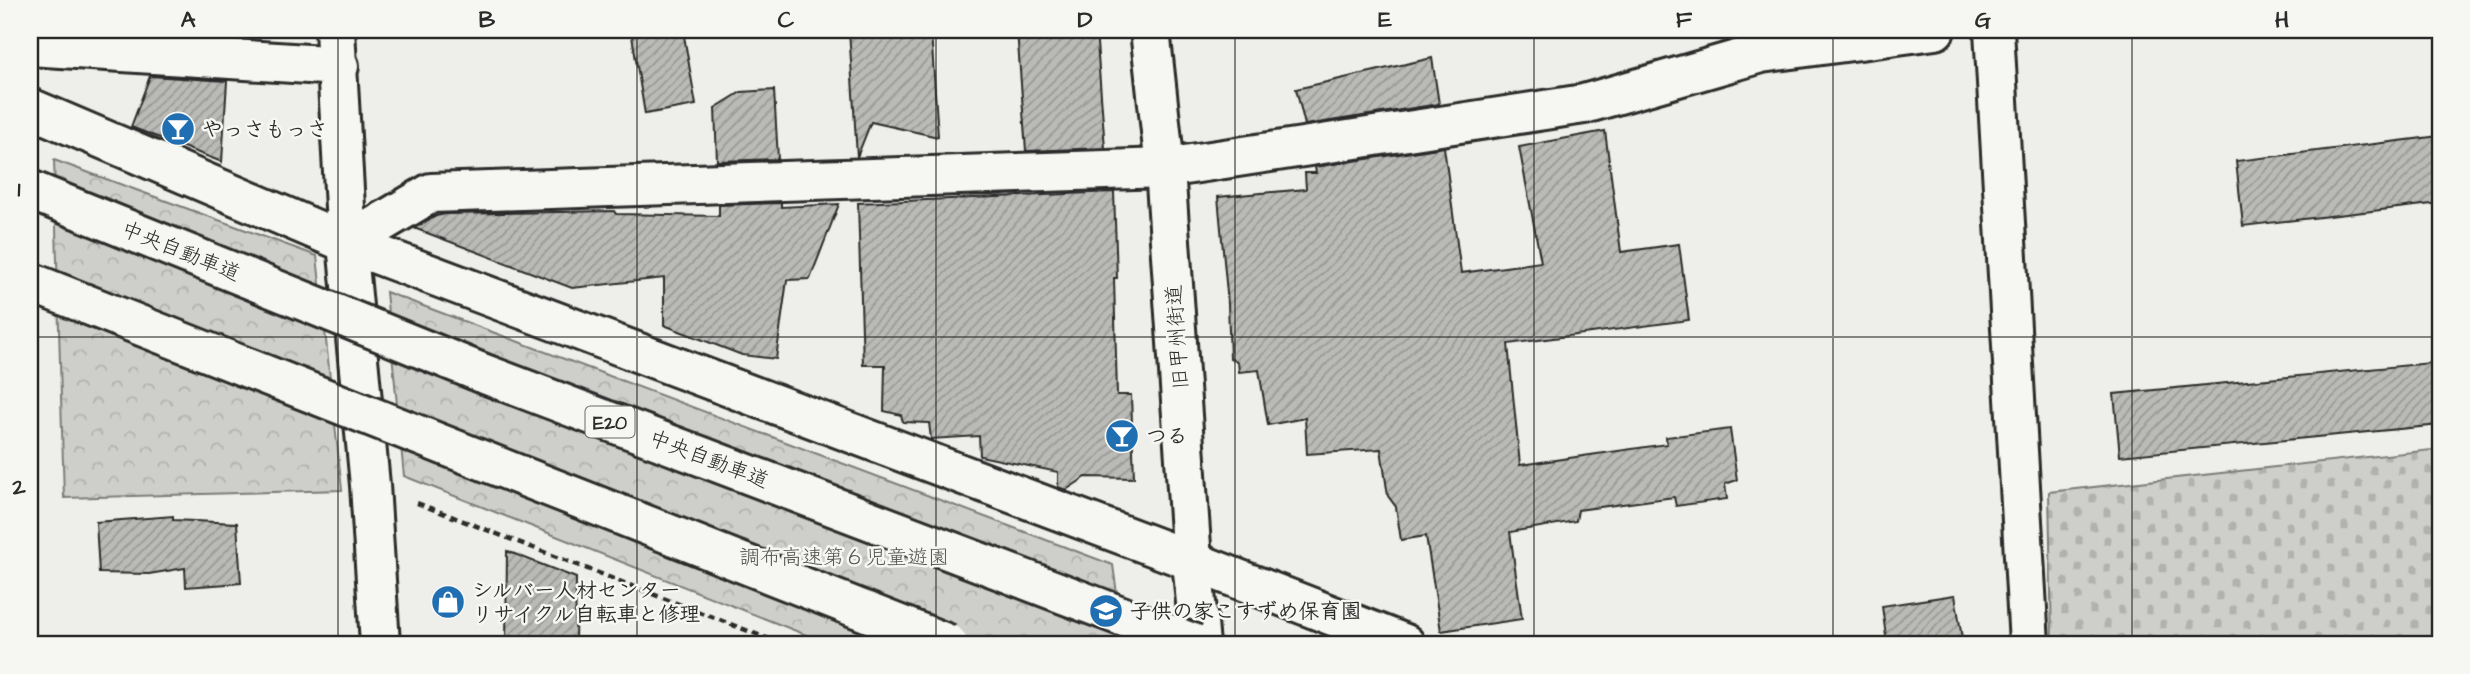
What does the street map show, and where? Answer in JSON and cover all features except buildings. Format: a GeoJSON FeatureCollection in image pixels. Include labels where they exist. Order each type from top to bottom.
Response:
{"type":"FeatureCollection","features":[{"type":"Feature","properties":{"kind":"main road","name":"旧甲州街道"},"geometry":{"type":"LineString","coordinates":[[1150,30],[1165,168],[1200,644]]}},
{"type":"Feature","properties":{"kind":"main road"},"geometry":{"type":"LineString","coordinates":[[347,243],[431,193],[1165,168],[1584,104],[1761,53],[1935,30]]}},
{"type":"Feature","properties":{"kind":"main road"},"geometry":{"type":"LineString","coordinates":[[1994,30],[2029,644]]}},
{"type":"Feature","properties":{"kind":"main road"},"geometry":{"type":"LineString","coordinates":[[30,47],[337,48],[347,243],[370,485],[380,644]]}},
{"type":"Feature","properties":{"kind":"main road"},"geometry":{"type":"LineString","coordinates":[[30,108],[347,243],[1192,561],[1405,644]]}},
{"type":"Feature","properties":{"kind":"main road","name":"中央自動車道"},"geometry":{"type":"LineString","coordinates":[[30,190],[482,373],[1195,644]]}},
{"type":"Feature","properties":{"kind":"main road"},"geometry":{"type":"LineString","coordinates":[[30,282],[948,644]]}},
{"type":"Feature","properties":{"kind":"path"},"geometry":{"type":"LineString","coordinates":[[370,485],[782,644]]}},
{"type":"Feature","properties":{"kind":"green space"},"geometry":{"type":"Polygon","coordinates":[[[54,160],[317,256],[342,490],[64,498],[54,160]]]}},
{"type":"Feature","properties":{"kind":"green space","name":"調布高速第６児童遊園"},"geometry":{"type":"Polygon","coordinates":[[[386,292],[1113,565],[1124,644],[829,644],[404,476],[386,292]]]}},
{"type":"Feature","properties":{"kind":"green space"},"geometry":{"type":"Polygon","coordinates":[[[2440,449],[2440,644],[2052,644],[2049,492],[2440,449]]]}},
{"type":"Feature","properties":{"kind":"place","name":"やっさもっさ"},"geometry":{"type":"Point","coordinates":[178,129]}},
{"type":"Feature","properties":{"kind":"place","name":"つる"},"geometry":{"type":"Point","coordinates":[1122,436]}},
{"type":"Feature","properties":{"kind":"place","name":"シルバー人材センター リサイクル自転車と修理"},"geometry":{"type":"Point","coordinates":[448,602]}},
{"type":"Feature","properties":{"kind":"place","name":"子供の家こすずめ保育園"},"geometry":{"type":"Point","coordinates":[1106,611]}}]}
